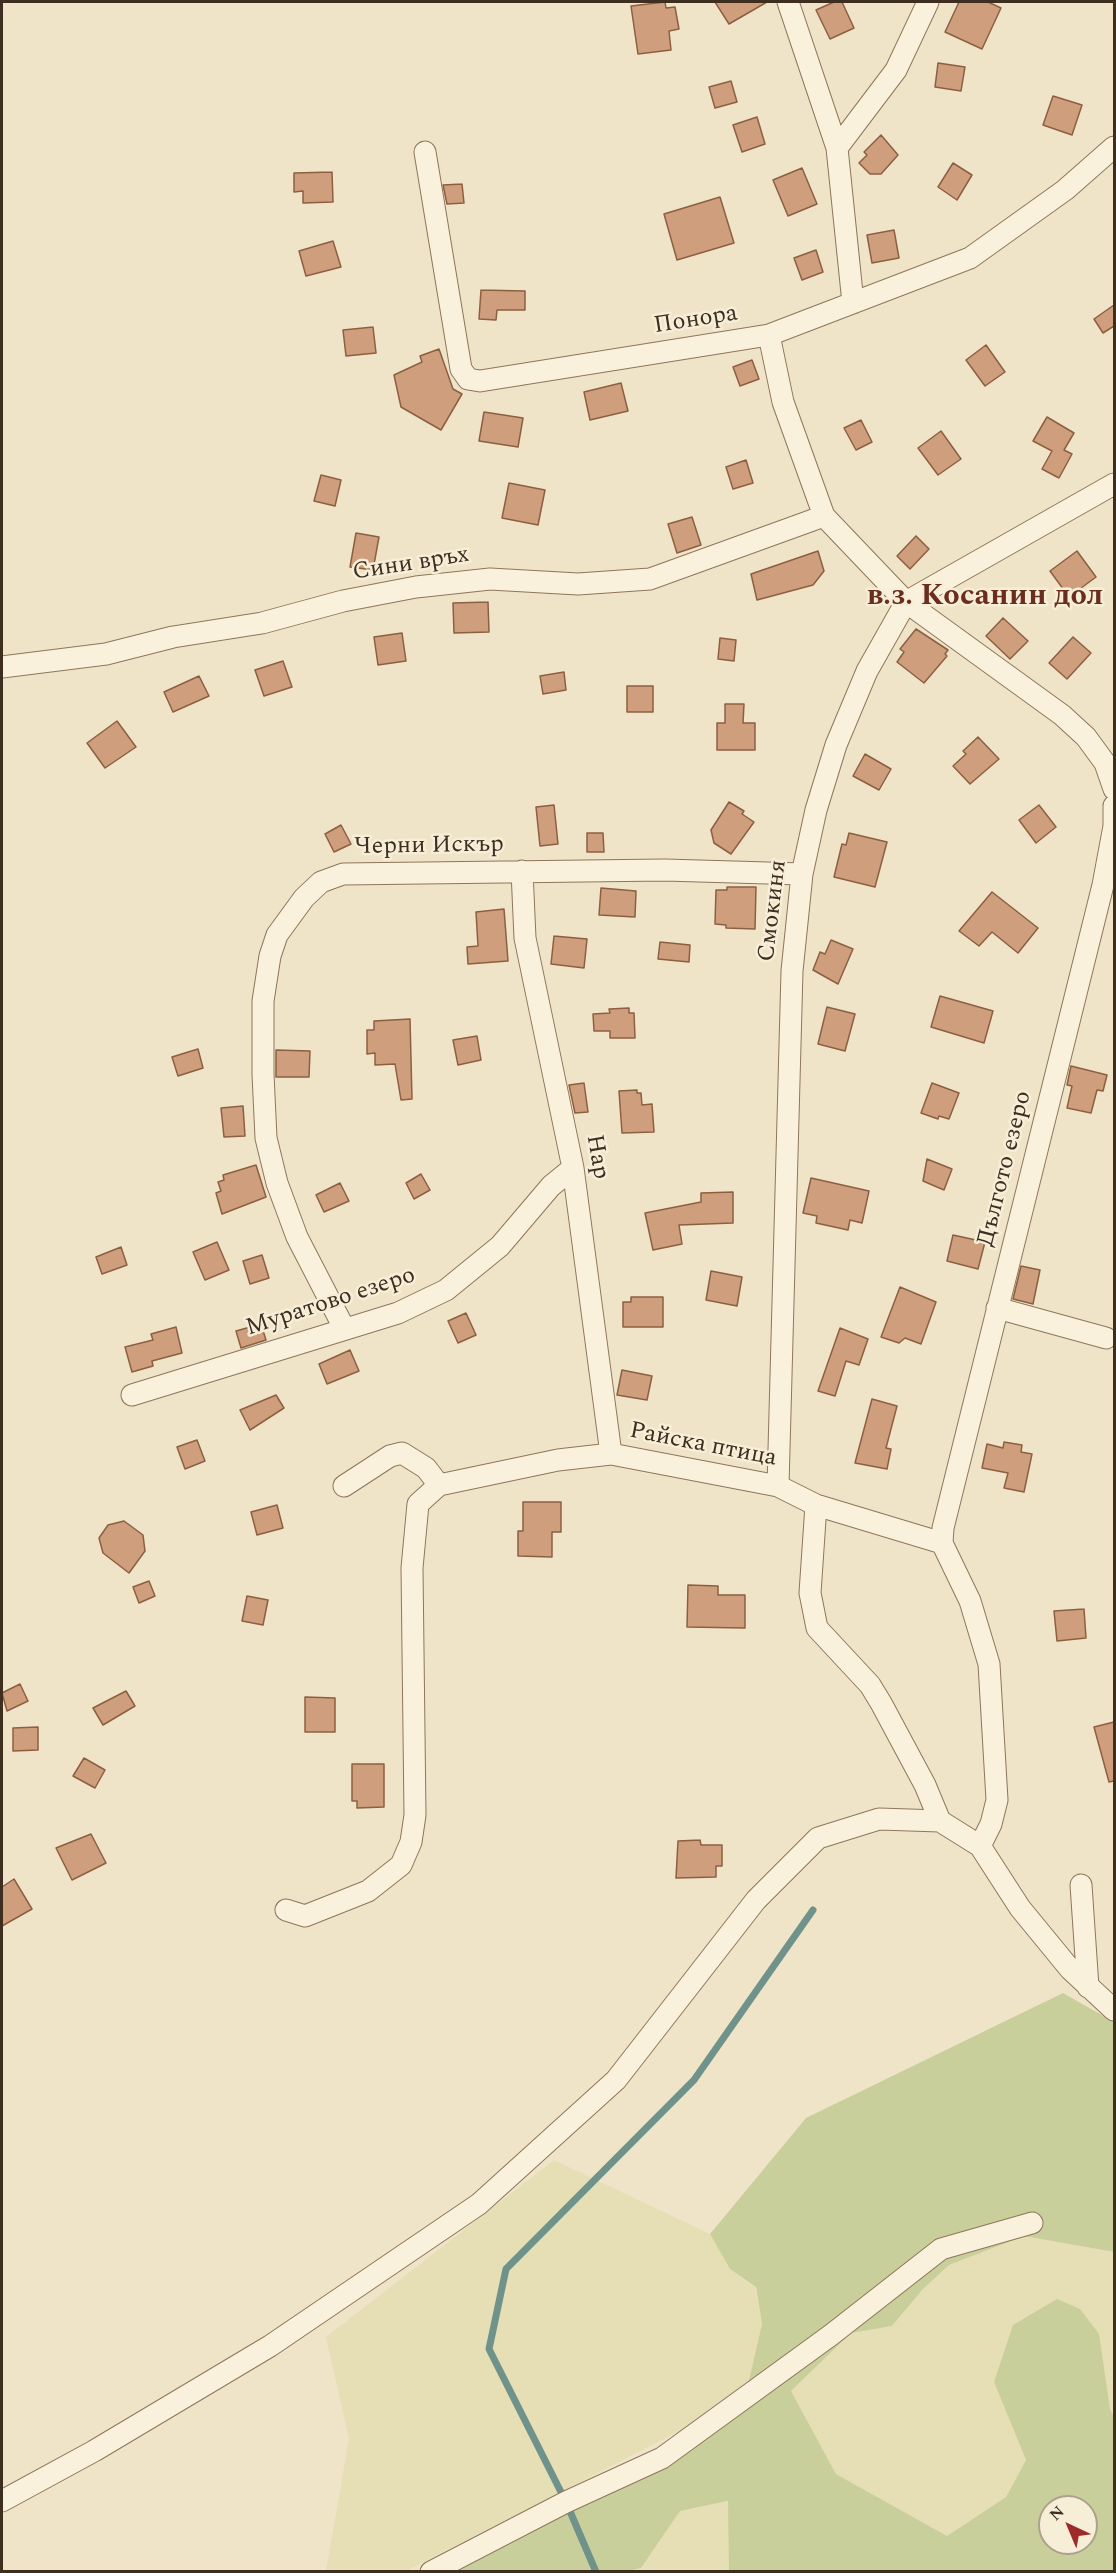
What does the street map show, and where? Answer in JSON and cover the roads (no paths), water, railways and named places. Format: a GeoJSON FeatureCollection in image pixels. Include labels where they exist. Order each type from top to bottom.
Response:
{"type":"FeatureCollection","features":[{"type":"Feature","properties":{"kind":"street"},"geometry":{"type":"LineString","coordinates":[[788,2],[837,148],[854,303]]}},
{"type":"Feature","properties":{"kind":"street"},"geometry":{"type":"LineString","coordinates":[[837,148],[896,70],[928,2]]}},
{"type":"Feature","properties":{"kind":"street","name":"Понора"},"geometry":{"type":"LineString","coordinates":[[425,152],[462,369],[468,379],[480,381],[769,335],[970,258],[1065,190],[1114,147]]}},
{"type":"Feature","properties":{"kind":"street"},"geometry":{"type":"LineString","coordinates":[[769,335],[783,402],[824,516],[906,602],[1062,715],[1086,737],[1105,763],[1114,789]]}},
{"type":"Feature","properties":{"kind":"street"},"geometry":{"type":"LineString","coordinates":[[906,602],[1114,484]]}},
{"type":"Feature","properties":{"kind":"street","name":"Сини връх"},"geometry":{"type":"LineString","coordinates":[[2,667],[106,654],[173,637],[262,623],[343,601],[416,587],[490,579],[578,584],[650,579],[824,516]]}},
{"type":"Feature","properties":{"kind":"street","name":"Смокиня"},"geometry":{"type":"LineString","coordinates":[[778,1486],[792,971],[802,874],[816,810],[836,745],[867,671],[906,602]]}},
{"type":"Feature","properties":{"kind":"street","name":"Дългото езеро"},"geometry":{"type":"LineString","coordinates":[[942,1543],[949,1501],[1103,885],[1114,826],[1114,806]]}},
{"type":"Feature","properties":{"kind":"street","name":"Черни Искър"},"geometry":{"type":"LineString","coordinates":[[344,1328],[297,1237],[277,1183],[266,1138],[263,1074],[264,1001],[270,956],[278,935],[304,898],[321,882],[343,874],[665,870],[802,874]]}},
{"type":"Feature","properties":{"kind":"street","name":"Нар"},"geometry":{"type":"LineString","coordinates":[[522,871],[525,938],[573,1168],[611,1454]]}},
{"type":"Feature","properties":{"kind":"street","name":"Муратово езеро"},"geometry":{"type":"LineString","coordinates":[[132,1395],[398,1312],[446,1290],[500,1246],[551,1186],[573,1168]]}},
{"type":"Feature","properties":{"kind":"street"},"geometry":{"type":"LineString","coordinates":[[997,1308],[1107,1338]]}},
{"type":"Feature","properties":{"kind":"street"},"geometry":{"type":"LineString","coordinates":[[286,1910],[306,1916],[368,1891],[401,1865],[411,1842],[415,1815],[412,1568],[418,1504],[440,1485],[426,1468],[402,1454],[390,1456],[344,1486]]}},
{"type":"Feature","properties":{"kind":"street","name":"Райска птица"},"geometry":{"type":"LineString","coordinates":[[440,1485],[558,1460],[611,1454],[778,1486],[816,1505],[942,1543]]}},
{"type":"Feature","properties":{"kind":"street"},"geometry":{"type":"LineString","coordinates":[[816,1505],[810,1593],[817,1628],[870,1685],[925,1785],[940,1821]]}},
{"type":"Feature","properties":{"kind":"street"},"geometry":{"type":"LineString","coordinates":[[942,1543],[970,1601],[989,1664],[997,1800],[991,1824],[980,1846]]}},
{"type":"Feature","properties":{"kind":"street"},"geometry":{"type":"LineString","coordinates":[[2,2501],[94,2451],[270,2346],[479,2204],[616,2080],[756,1900],[819,1838],[879,1819],[940,1821],[980,1846],[1020,1908],[1088,1987],[1114,2010]]}},
{"type":"Feature","properties":{"kind":"street"},"geometry":{"type":"LineString","coordinates":[[1081,1885],[1088,1987]]}},
{"type":"Feature","properties":{"kind":"street"},"geometry":{"type":"LineString","coordinates":[[432,2571],[566,2502],[662,2458],[831,2335],[941,2249],[1032,2223]]}},
{"type":"Feature","properties":{"kind":"waterway"},"geometry":{"type":"LineString","coordinates":[[596,2572],[566,2502],[489,2349],[506,2269],[694,2080],[813,1910]]}},
{"type":"Feature","properties":{"kind":"district","name":"в.з. Косанин дол"},"geometry":{"type":"Point","coordinates":[985,598]}}]}
